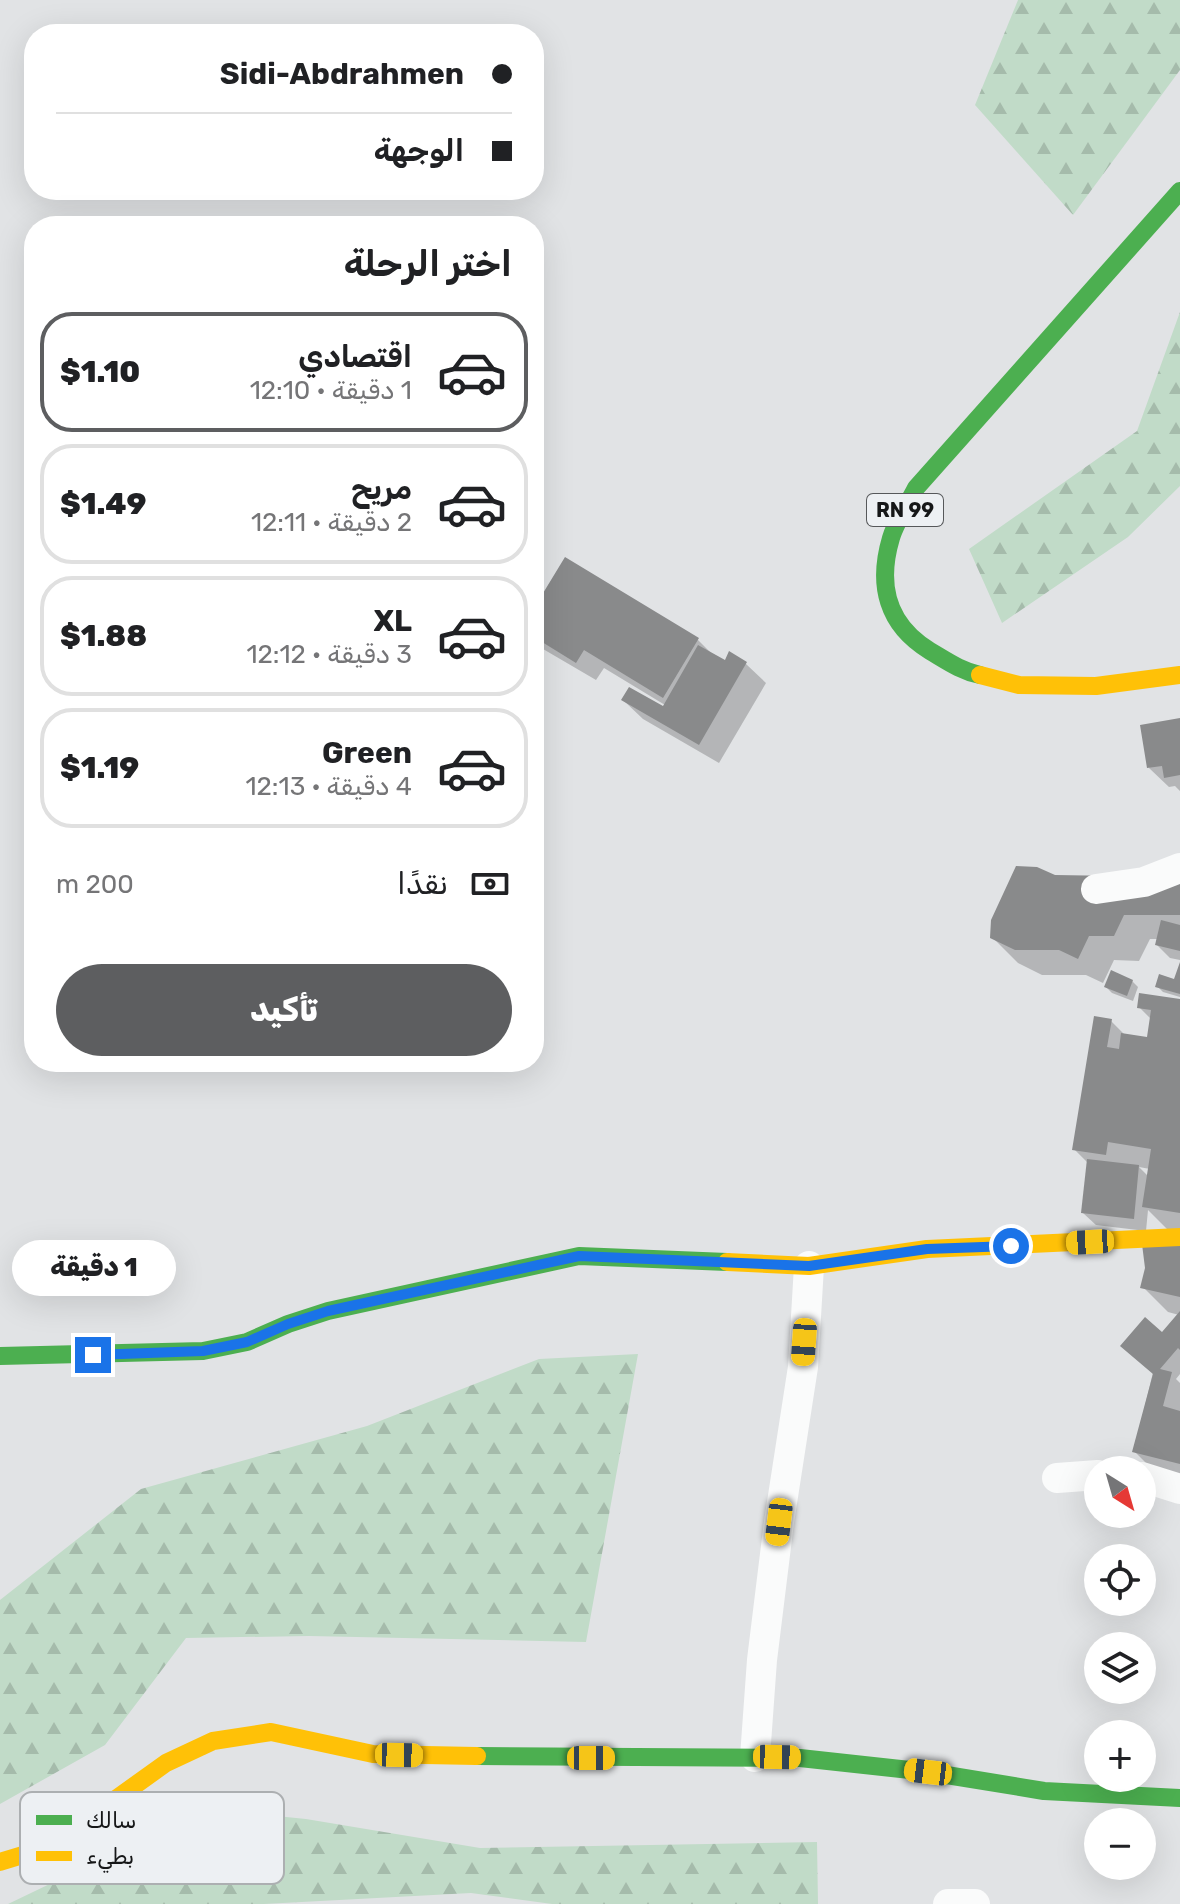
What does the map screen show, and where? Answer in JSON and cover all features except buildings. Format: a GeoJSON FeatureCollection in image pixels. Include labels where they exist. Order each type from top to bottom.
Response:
{"type":"FeatureCollection","features":[{"type":"Feature","properties":{"kind":"street","name":"RN 99"},"geometry":{"type":"LineString","coordinates":[[1180,191],[916,488],[891,537],[883,585],[897,622],[919,644],[963,671],[1019,685],[1096,686],[1180,675]]}},
{"type":"Feature","properties":{"kind":"street"},"geometry":{"type":"LineString","coordinates":[[1096,889],[1144,882],[1180,868]]}},
{"type":"Feature","properties":{"kind":"street"},"geometry":{"type":"LineString","coordinates":[[0,1356],[203,1351],[247,1342],[328,1311],[579,1256],[809,1266],[927,1249],[1180,1237]]}},
{"type":"Feature","properties":{"kind":"street"},"geometry":{"type":"LineString","coordinates":[[755,1757],[762,1660],[777,1537],[803,1367],[809,1266]]}},
{"type":"Feature","properties":{"kind":"street"},"geometry":{"type":"LineString","coordinates":[[1057,1478],[1084,1476]]}},
{"type":"Feature","properties":{"kind":"street"},"geometry":{"type":"LineString","coordinates":[[1156,1481],[1180,1489]]}},
{"type":"Feature","properties":{"kind":"street"},"geometry":{"type":"LineString","coordinates":[[126,1792],[166,1763],[213,1741],[271,1732],[373,1754],[800,1758],[900,1769],[1044,1791],[1180,1798]]}},
{"type":"Feature","properties":{"kind":"street"},"geometry":{"type":"LineString","coordinates":[[0,1862],[20,1856]]}},
{"type":"Feature","properties":{"kind":"street"},"geometry":{"type":"LineString","coordinates":[[948,1904],[975,1904]]}},
{"type":"Feature","properties":{"kind":"green space"},"geometry":{"type":"Polygon","coordinates":[[[1018,0],[1180,0],[1180,70],[1073,215],[975,105],[1018,0]]]}},
{"type":"Feature","properties":{"kind":"green space"},"geometry":{"type":"Polygon","coordinates":[[[1180,312],[1180,486],[1128,537],[1002,623],[969,549],[1137,431],[1180,312]]]}},
{"type":"Feature","properties":{"kind":"green space"},"geometry":{"type":"Polygon","coordinates":[[[638,1354],[586,1642],[309,1636],[186,1638],[105,1745],[0,1804],[0,1600],[141,1489],[367,1426],[539,1359],[638,1354]]]}},
{"type":"Feature","properties":{"kind":"green space"},"geometry":{"type":"Polygon","coordinates":[[[284,1817],[480,1848],[817,1842],[818,1904],[552,1904],[471,1893],[264,1904],[8,1904],[50,1884],[284,1884],[284,1817]]]}},
{"type":"Feature","properties":{"kind":"traffic: fast"},"geometry":{"type":"LineString","coordinates":[[980,675],[960,668],[915,641],[895,616],[889,602],[885,572],[893,532],[916,488],[1180,191]]}},
{"type":"Feature","properties":{"kind":"traffic: fast"},"geometry":{"type":"LineString","coordinates":[[0,1356],[203,1351],[247,1342],[328,1311],[579,1256],[727,1262]]}},
{"type":"Feature","properties":{"kind":"traffic: fast"},"geometry":{"type":"LineString","coordinates":[[477,1756],[800,1758],[928,1772],[1044,1791],[1180,1798]]}},
{"type":"Feature","properties":{"kind":"traffic: slow"},"geometry":{"type":"LineString","coordinates":[[980,675],[1019,685],[1096,686],[1180,675]]}},
{"type":"Feature","properties":{"kind":"traffic: slow"},"geometry":{"type":"LineString","coordinates":[[727,1262],[809,1266],[927,1249],[1180,1237]]}},
{"type":"Feature","properties":{"kind":"traffic: slow"},"geometry":{"type":"LineString","coordinates":[[126,1792],[166,1763],[213,1741],[271,1732],[373,1754],[477,1756]]}},
{"type":"Feature","properties":{"kind":"traffic: slow"},"geometry":{"type":"LineString","coordinates":[[0,1862],[20,1856]]}},
{"type":"Feature","properties":{"kind":"route"},"geometry":{"type":"LineString","coordinates":[[93,1355],[203,1351],[247,1342],[328,1311],[579,1256],[809,1266],[927,1249],[1011,1246]]}}]}
